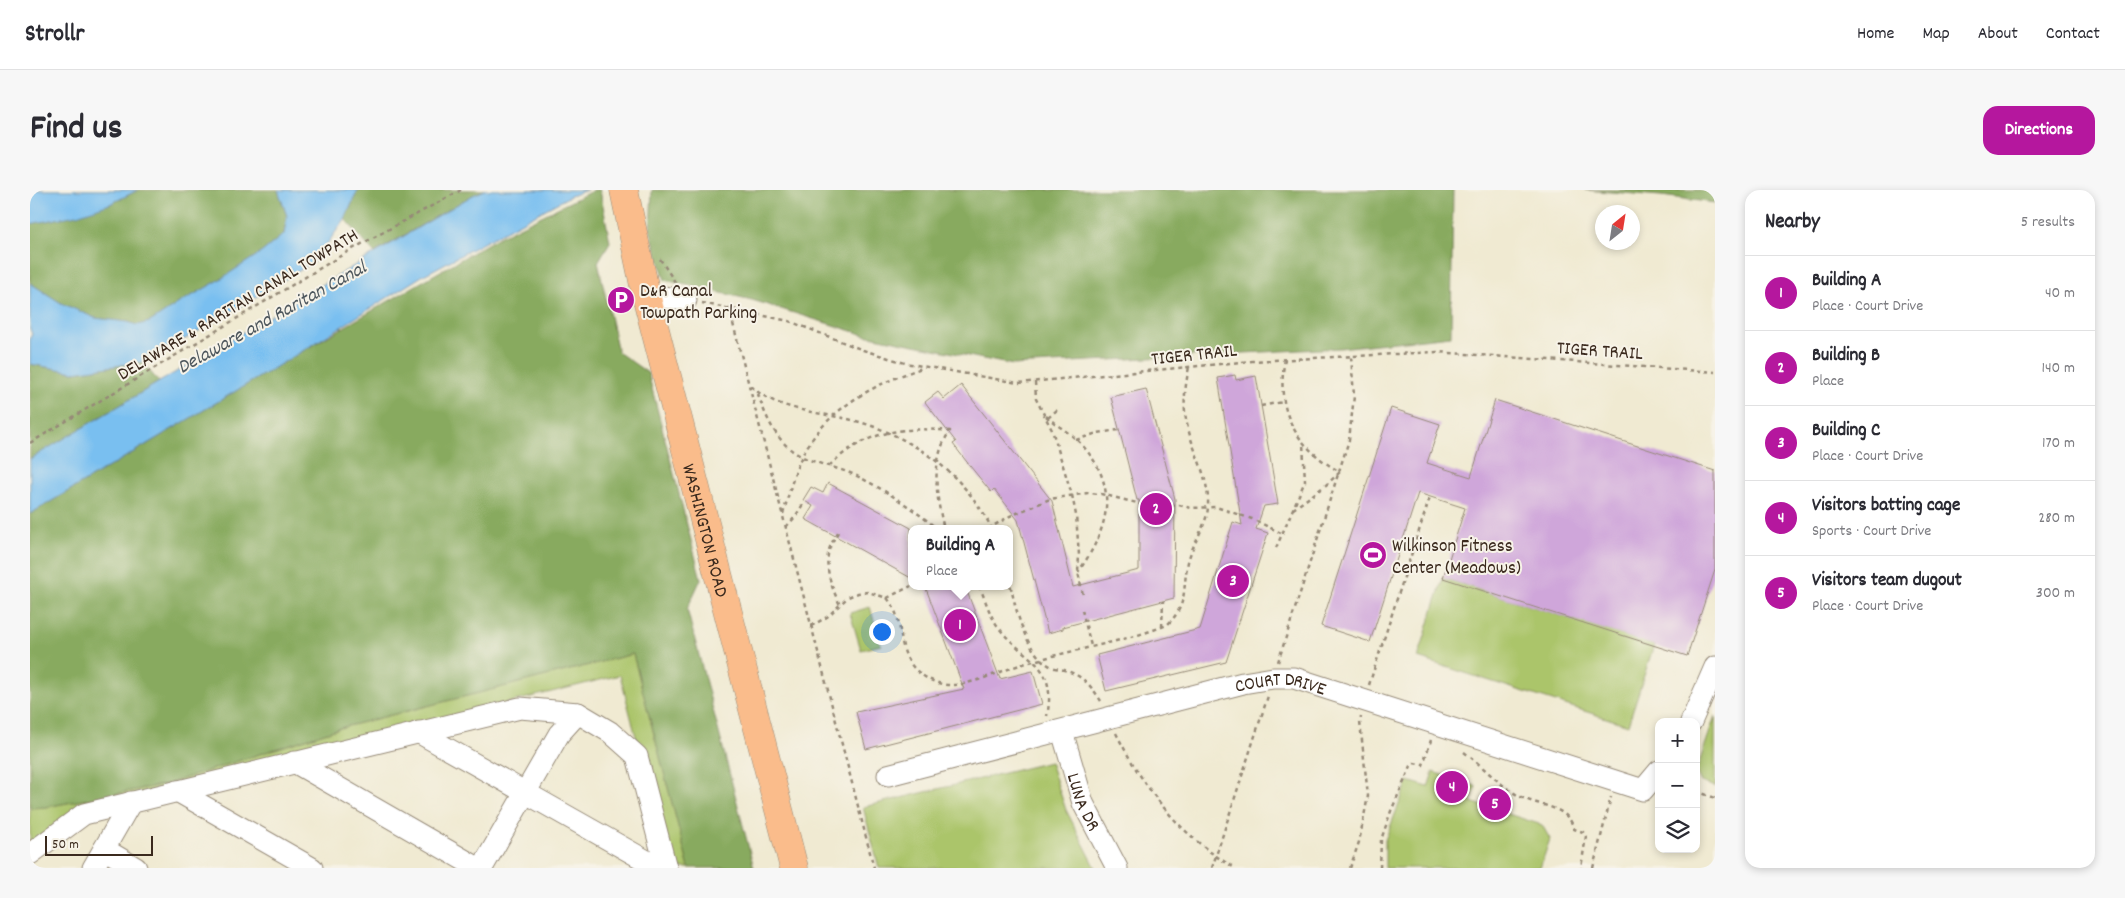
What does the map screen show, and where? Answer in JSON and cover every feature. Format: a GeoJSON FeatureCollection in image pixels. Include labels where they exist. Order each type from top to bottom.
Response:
{"type":"FeatureCollection","features":[{"type":"Feature","properties":{"kind":"main road","name":"WASHINGTON ROAD"},"geometry":{"type":"LineString","coordinates":[[624,190],[646,295],[794,868]]}},
{"type":"Feature","properties":{"kind":"street"},"geometry":{"type":"LineString","coordinates":[[646,295],[686,300]]}},
{"type":"Feature","properties":{"kind":"street"},"geometry":{"type":"LineString","coordinates":[[1693,718],[1715,667]]}},
{"type":"Feature","properties":{"kind":"street","name":"COURT DRIVE"},"geometry":{"type":"LineString","coordinates":[[888,775],[1243,683],[1273,678],[1294,678],[1362,713],[1643,790],[1655,776]]}},
{"type":"Feature","properties":{"kind":"street"},"geometry":{"type":"LineString","coordinates":[[30,854],[84,814],[520,708],[578,713],[610,732],[637,756],[666,868]]}},
{"type":"Feature","properties":{"kind":"street"},"geometry":{"type":"LineString","coordinates":[[294,762],[480,868],[559,734],[578,713]]}},
{"type":"Feature","properties":{"kind":"street","name":"LUNA DR"},"geometry":{"type":"LineString","coordinates":[[1062,731],[1083,804],[1117,868]]}},
{"type":"Feature","properties":{"kind":"street"},"geometry":{"type":"LineString","coordinates":[[418,732],[659,868]]}},
{"type":"Feature","properties":{"kind":"street"},"geometry":{"type":"LineString","coordinates":[[177,791],[312,868]]}},
{"type":"Feature","properties":{"kind":"street"},"geometry":{"type":"LineString","coordinates":[[93,868],[131,802]]}},
{"type":"Feature","properties":{"kind":"street"},"geometry":{"type":"LineString","coordinates":[[104,850],[136,868]]}},
{"type":"Feature","properties":{"kind":"path","name":"DELAWARE & RARITAN CANAL TOWPATH"},"geometry":{"type":"LineString","coordinates":[[30,443],[347,252],[461,190]]}},
{"type":"Feature","properties":{"kind":"path"},"geometry":{"type":"LineString","coordinates":[[659,257],[686,300]]}},
{"type":"Feature","properties":{"kind":"path","name":"TIGER TRAIL"},"geometry":{"type":"LineString","coordinates":[[686,300],[789,321],[864,350],[924,367],[1018,383],[1285,359],[1440,352],[1715,372]]}},
{"type":"Feature","properties":{"kind":"path"},"geometry":{"type":"LineString","coordinates":[[729,308],[874,868]]}},
{"type":"Feature","properties":{"kind":"path"},"geometry":{"type":"LineString","coordinates":[[1212,868],[1349,440],[1354,396],[1351,356]]}},
{"type":"Feature","properties":{"kind":"path"},"geometry":{"type":"LineString","coordinates":[[1285,359],[1282,377],[1283,402],[1295,433],[1325,462],[1340,472]]}},
{"type":"Feature","properties":{"kind":"path"},"geometry":{"type":"LineString","coordinates":[[783,516],[802,457],[832,416],[873,387],[924,367]]}},
{"type":"Feature","properties":{"kind":"path"},"geometry":{"type":"LineString","coordinates":[[811,626],[828,618],[848,597],[858,593],[868,592],[887,598],[897,611],[900,620],[902,646],[906,658],[925,677],[949,685],[968,682],[1020,665],[1167,625],[1176,617],[1186,590],[1187,564],[1192,545],[1202,527],[1208,507],[1205,479],[1186,419],[1184,393],[1189,367]]}},
{"type":"Feature","properties":{"kind":"path"},"geometry":{"type":"LineString","coordinates":[[1035,382],[1036,399],[1045,415],[1065,469],[1072,495],[1076,515],[1079,555],[1078,572],[1083,595]]}},
{"type":"Feature","properties":{"kind":"path"},"geometry":{"type":"LineString","coordinates":[[750,385],[758,393],[774,432],[787,446],[802,457],[858,477],[879,488],[932,525]]}},
{"type":"Feature","properties":{"kind":"path"},"geometry":{"type":"LineString","coordinates":[[758,393],[795,408],[888,432],[916,447],[938,461],[962,485],[982,512],[988,525]]}},
{"type":"Feature","properties":{"kind":"path"},"geometry":{"type":"LineString","coordinates":[[1261,406],[1283,402]]}},
{"type":"Feature","properties":{"kind":"path"},"geometry":{"type":"LineString","coordinates":[[1048,418],[1057,410]]}},
{"type":"Feature","properties":{"kind":"path"},"geometry":{"type":"LineString","coordinates":[[1045,415],[1076,440],[1093,460],[1102,476],[1106,495],[1104,526],[1094,549],[1078,572]]}},
{"type":"Feature","properties":{"kind":"path"},"geometry":{"type":"LineString","coordinates":[[829,466],[846,451],[866,440],[888,432],[917,428],[950,430],[942,442],[938,461],[937,494],[943,525]]}},
{"type":"Feature","properties":{"kind":"path"},"geometry":{"type":"LineString","coordinates":[[1076,440],[1097,433],[1119,430]]}},
{"type":"Feature","properties":{"kind":"path"},"geometry":{"type":"LineString","coordinates":[[1276,548],[1304,481],[1303,442]]}},
{"type":"Feature","properties":{"kind":"path"},"geometry":{"type":"LineString","coordinates":[[1292,510],[1326,485],[1340,472]]}},
{"type":"Feature","properties":{"kind":"path"},"geometry":{"type":"LineString","coordinates":[[995,525],[1010,516],[1050,499],[1088,493],[1106,495],[1153,507],[1208,507],[1227,510],[1282,533]]}},
{"type":"Feature","properties":{"kind":"path"},"geometry":{"type":"LineString","coordinates":[[1350,868],[1359,842],[1368,796],[1360,722],[1430,497]]}},
{"type":"Feature","properties":{"kind":"path"},"geometry":{"type":"LineString","coordinates":[[786,527],[805,501]]}},
{"type":"Feature","properties":{"kind":"path"},"geometry":{"type":"LineString","coordinates":[[838,532],[830,547],[827,561],[834,594],[840,605]]}},
{"type":"Feature","properties":{"kind":"path"},"geometry":{"type":"LineString","coordinates":[[887,598],[908,588]]}},
{"type":"Feature","properties":{"kind":"path"},"geometry":{"type":"LineString","coordinates":[[1162,627],[1163,602]]}},
{"type":"Feature","properties":{"kind":"path"},"geometry":{"type":"LineString","coordinates":[[1082,610],[1091,646]]}},
{"type":"Feature","properties":{"kind":"path"},"geometry":{"type":"LineString","coordinates":[[1422,737],[1439,742]]}},
{"type":"Feature","properties":{"kind":"path"},"geometry":{"type":"LineString","coordinates":[[1380,868],[1381,840],[1391,811],[1400,795],[1411,766],[1414,763],[1424,765],[1431,740]]}},
{"type":"Feature","properties":{"kind":"path"},"geometry":{"type":"LineString","coordinates":[[1464,752],[1510,791],[1522,798],[1564,813],[1572,822],[1574,829],[1583,832],[1586,836],[1581,868]]}},
{"type":"Feature","properties":{"kind":"path"},"geometry":{"type":"LineString","coordinates":[[1593,868],[1615,782]]}},
{"type":"Feature","properties":{"kind":"path"},"geometry":{"type":"LineString","coordinates":[[1700,792],[1715,798]]}},
{"type":"Feature","properties":{"kind":"green space"},"geometry":{"type":"Polygon","coordinates":[[[138,190],[278,190],[287,216],[284,234],[262,252],[216,282],[150,322],[137,325],[95,318],[61,303],[30,283],[30,224],[110,204],[138,190]]]}},
{"type":"Feature","properties":{"kind":"green space"},"geometry":{"type":"Polygon","coordinates":[[[358,190],[485,190],[473,195],[374,253],[345,219],[358,190]]]}},
{"type":"Feature","properties":{"kind":"green space"},"geometry":{"type":"Polygon","coordinates":[[[594,190],[600,190],[610,242],[598,262],[618,352],[648,373],[701,579],[687,609],[754,868],[689,868],[633,654],[340,728],[167,784],[46,807],[30,808],[30,514],[301,352],[499,237],[594,190]]]}},
{"type":"Feature","properties":{"kind":"green space"},"geometry":{"type":"Polygon","coordinates":[[[652,190],[1453,190],[1451,336],[1340,348],[1013,365],[865,335],[752,300],[665,280],[650,230],[652,190]]]}},
{"type":"Feature","properties":{"kind":"green space"},"geometry":{"type":"Polygon","coordinates":[[[1585,190],[1715,190],[1715,203],[1661,196],[1585,190]]]}},
{"type":"Feature","properties":{"kind":"green space"},"geometry":{"type":"Polygon","coordinates":[[[142,362],[159,382],[30,459],[30,364],[74,372],[142,362]]]}},
{"type":"Feature","properties":{"kind":"green space"},"geometry":{"type":"Polygon","coordinates":[[[1443,578],[1654,645],[1628,725],[1418,658],[1443,578]]]}},
{"type":"Feature","properties":{"kind":"green space"},"geometry":{"type":"Polygon","coordinates":[[[870,607],[881,645],[861,650],[850,613],[870,607]]]}},
{"type":"Feature","properties":{"kind":"green space"},"geometry":{"type":"Polygon","coordinates":[[[633,654],[689,868],[670,868],[620,675],[84,808],[30,847],[30,808],[46,807],[167,784],[340,728],[633,654]]]}},
{"type":"Feature","properties":{"kind":"green space"},"geometry":{"type":"Polygon","coordinates":[[[1715,716],[1715,787],[1701,782],[1700,760],[1715,716]]]}},
{"type":"Feature","properties":{"kind":"green space"},"geometry":{"type":"Polygon","coordinates":[[[1050,762],[1066,810],[1096,868],[879,868],[863,807],[1050,762]]]}},
{"type":"Feature","properties":{"kind":"green space"},"geometry":{"type":"Polygon","coordinates":[[[1433,772],[1476,786],[1471,802],[1542,825],[1550,839],[1540,868],[1385,868],[1385,840],[1408,781],[1428,787],[1433,772]]]}},
{"type":"Feature","properties":{"kind":"water"},"geometry":{"type":"Polygon","coordinates":[[[30,190],[138,190],[110,204],[77,215],[30,224],[30,190]]]}},
{"type":"Feature","properties":{"kind":"water"},"geometry":{"type":"Polygon","coordinates":[[[278,190],[358,190],[345,219],[314,262],[187,338],[142,362],[74,372],[30,364],[30,338],[32,334],[30,329],[30,283],[61,303],[95,318],[137,325],[150,322],[262,252],[284,234],[287,216],[278,190]]]}},
{"type":"Feature","properties":{"kind":"water","name":"Delaware and Raritan Canal"},"geometry":{"type":"Polygon","coordinates":[[[485,190],[587,190],[570,196],[422,276],[301,352],[30,514],[30,459],[473,195],[485,190]]]}},
{"type":"Feature","properties":{"kind":"building"},"geometry":{"type":"Polygon","coordinates":[[[1235,375],[1236,380],[1256,376],[1278,504],[1264,506],[1256,529],[1268,533],[1226,662],[1106,691],[1097,655],[1200,629],[1233,522],[1242,525],[1218,378],[1235,375]]]}},
{"type":"Feature","properties":{"kind":"building"},"geometry":{"type":"Polygon","coordinates":[[[961,385],[1052,501],[1073,587],[1139,570],[1139,500],[1137,500],[1111,397],[1146,389],[1175,499],[1174,598],[1063,627],[1063,629],[1048,633],[1018,520],[994,489],[991,492],[970,466],[953,444],[956,442],[925,402],[938,392],[944,399],[961,385]]]}},
{"type":"Feature","properties":{"kind":"building"},"geometry":{"type":"Polygon","coordinates":[[[1495,400],[1715,471],[1715,570],[1687,656],[1443,578],[1465,508],[1418,493],[1370,642],[1321,626],[1391,408],[1440,424],[1427,463],[1471,477],[1495,400]]]}},
{"type":"Feature","properties":{"kind":"building"},"geometry":{"type":"Polygon","coordinates":[[[828,483],[908,526],[908,576],[805,519],[813,506],[803,500],[811,487],[823,493],[828,483]]]}},
{"type":"Feature","properties":{"kind":"building"},"geometry":{"type":"Polygon","coordinates":[[[927,590],[967,590],[1000,679],[1033,671],[1042,704],[866,749],[856,712],[964,689],[927,590]]]}},
{"type":"Feature","properties":{"kind":"place","name":"D&R Canal Towpath Parking"},"geometry":{"type":"Point","coordinates":[621,300]}},
{"type":"Feature","properties":{"kind":"place","name":"Building B"},"geometry":{"type":"Point","coordinates":[1156,509]}},
{"type":"Feature","properties":{"kind":"place","name":"Wilkinson Fitness Center (Meadows)"},"geometry":{"type":"Point","coordinates":[1373,555]}},
{"type":"Feature","properties":{"kind":"place","name":"Building C"},"geometry":{"type":"Point","coordinates":[1233,581]}},
{"type":"Feature","properties":{"kind":"place","name":"Building A"},"geometry":{"type":"Point","coordinates":[960,625]}},
{"type":"Feature","properties":{"kind":"place","name":"Visitors batting cage"},"geometry":{"type":"Point","coordinates":[1452,787]}},
{"type":"Feature","properties":{"kind":"place","name":"Visitors team dugout"},"geometry":{"type":"Point","coordinates":[1495,804]}}]}
